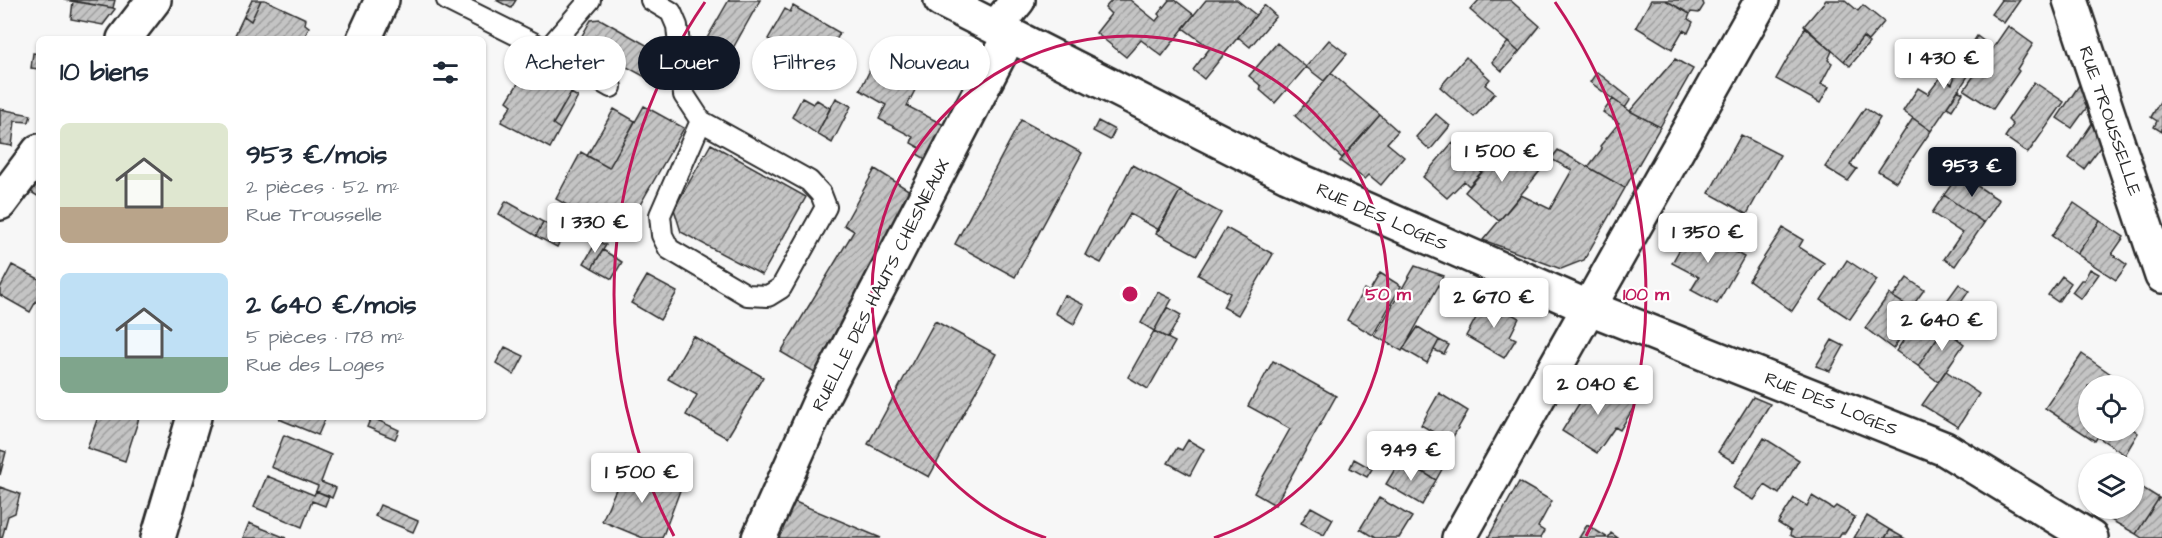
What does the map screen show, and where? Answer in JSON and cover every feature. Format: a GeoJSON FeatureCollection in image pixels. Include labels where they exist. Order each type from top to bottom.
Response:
{"type":"FeatureCollection","features":[{"type":"Feature","properties":{"kind":"street"},"geometry":{"type":"LineString","coordinates":[[126,36],[154,0]]}},
{"type":"Feature","properties":{"kind":"street"},"geometry":{"type":"LineString","coordinates":[[365,36],[382,0]]}},
{"type":"Feature","properties":{"kind":"street","name":"RUE DES LOGES"},"geometry":{"type":"LineString","coordinates":[[941,0],[1287,175],[1590,308],[1945,449],[2091,538]]}},
{"type":"Feature","properties":{"kind":"street","name":"RUELLE DES HAUTS CHESNEAUX"},"geometry":{"type":"LineString","coordinates":[[759,538],[820,401],[1018,0]]}},
{"type":"Feature","properties":{"kind":"street"},"geometry":{"type":"LineString","coordinates":[[1459,538],[1761,0]]}},
{"type":"Feature","properties":{"kind":"street","name":"RUE TROUSSELLE"},"geometry":{"type":"LineString","coordinates":[[2070,0],[2162,276]]}},
{"type":"Feature","properties":{"kind":"street"},"geometry":{"type":"LineString","coordinates":[[0,203],[36,155]]}},
{"type":"Feature","properties":{"kind":"street"},"geometry":{"type":"LineString","coordinates":[[158,538],[193,420]]}},
{"type":"Feature","properties":{"kind":"lane"},"geometry":{"type":"LineString","coordinates":[[447,0],[519,36]]}},
{"type":"Feature","properties":{"kind":"lane"},"geometry":{"type":"LineString","coordinates":[[559,36],[591,0]]}},
{"type":"Feature","properties":{"kind":"lane"},"geometry":{"type":"LineString","coordinates":[[651,0],[671,12],[677,26],[684,95],[701,121],[809,181],[821,194],[826,207],[781,288],[768,296],[747,295],[669,249],[662,235],[660,215],[701,121]]}},
{"type":"Feature","properties":{"kind":"building"},"geometry":{"type":"Polygon","coordinates":[[[64,0],[115,0],[113,8],[64,0]]]}},
{"type":"Feature","properties":{"kind":"building"},"geometry":{"type":"Polygon","coordinates":[[[252,0],[261,0],[251,21],[244,16],[252,0]]]}},
{"type":"Feature","properties":{"kind":"building"},"geometry":{"type":"Polygon","coordinates":[[[261,0],[265,0],[306,19],[305,24],[309,27],[305,36],[234,36],[244,16],[251,21],[261,0]]]}},
{"type":"Feature","properties":{"kind":"building"},"geometry":{"type":"Polygon","coordinates":[[[496,0],[516,0],[511,8],[496,0]]]}},
{"type":"Feature","properties":{"kind":"building"},"geometry":{"type":"Polygon","coordinates":[[[729,0],[760,0],[740,36],[708,36],[729,0]]]}},
{"type":"Feature","properties":{"kind":"building"},"geometry":{"type":"Polygon","coordinates":[[[1112,0],[1130,0],[1156,21],[1160,16],[1158,14],[1169,0],[1175,0],[1194,15],[1162,56],[1141,40],[1126,57],[1096,33],[1111,14],[1105,8],[1112,0]]]}},
{"type":"Feature","properties":{"kind":"building"},"geometry":{"type":"Polygon","coordinates":[[[1206,0],[1237,0],[1256,15],[1204,79],[1193,70],[1210,48],[1183,28],[1206,0]]]}},
{"type":"Feature","properties":{"kind":"building"},"geometry":{"type":"Polygon","coordinates":[[[1479,0],[1510,0],[1540,26],[1519,52],[1470,10],[1479,0]]]}},
{"type":"Feature","properties":{"kind":"building"},"geometry":{"type":"Polygon","coordinates":[[[1651,0],[1665,0],[1690,14],[1688,19],[1693,22],[1688,33],[1683,30],[1672,49],[1636,27],[1651,0]]]}},
{"type":"Feature","properties":{"kind":"building"},"geometry":{"type":"Polygon","coordinates":[[[1665,0],[1702,0],[1704,5],[1699,13],[1691,12],[1690,14],[1665,0]]]}},
{"type":"Feature","properties":{"kind":"building"},"geometry":{"type":"Polygon","coordinates":[[[1826,0],[1845,0],[1858,11],[1863,5],[1884,22],[1868,41],[1863,37],[1844,61],[1804,26],[1826,0]]]}},
{"type":"Feature","properties":{"kind":"building"},"geometry":{"type":"Polygon","coordinates":[[[2001,0],[2020,0],[2004,23],[1991,14],[2001,0]]]}},
{"type":"Feature","properties":{"kind":"building"},"geometry":{"type":"Polygon","coordinates":[[[73,1],[115,9],[103,25],[71,19],[73,1]]]}},
{"type":"Feature","properties":{"kind":"building"},"geometry":{"type":"Polygon","coordinates":[[[1264,5],[1276,16],[1250,47],[1238,37],[1264,5]]]}},
{"type":"Feature","properties":{"kind":"building"},"geometry":{"type":"Polygon","coordinates":[[[793,6],[840,33],[838,36],[770,36],[785,9],[790,12],[793,6]]]}},
{"type":"Feature","properties":{"kind":"building"},"geometry":{"type":"Polygon","coordinates":[[[600,19],[638,40],[638,73],[626,67],[626,36],[582,36],[591,20],[600,19]]]}},
{"type":"Feature","properties":{"kind":"building"},"geometry":{"type":"Polygon","coordinates":[[[2008,26],[2033,44],[2017,69],[2019,71],[1993,109],[1964,90],[2008,26]]]}},
{"type":"Feature","properties":{"kind":"building"},"geometry":{"type":"Polygon","coordinates":[[[1805,28],[1832,51],[1828,60],[1832,63],[1821,84],[1829,87],[1820,103],[1776,79],[1805,28]]]}},
{"type":"Feature","properties":{"kind":"building"},"geometry":{"type":"Polygon","coordinates":[[[1977,36],[1989,45],[1931,131],[1903,111],[1918,88],[1928,94],[1941,77],[1952,84],[1960,62],[1977,36]]]}},
{"type":"Feature","properties":{"kind":"building"},"geometry":{"type":"Polygon","coordinates":[[[1863,37],[1869,43],[1850,66],[1844,61],[1863,37]]]}},
{"type":"Feature","properties":{"kind":"building"},"geometry":{"type":"Polygon","coordinates":[[[1329,40],[1347,54],[1324,81],[1306,67],[1329,40]]]}},
{"type":"Feature","properties":{"kind":"building"},"geometry":{"type":"Polygon","coordinates":[[[1508,42],[1519,52],[1502,71],[1492,62],[1508,42]]]}},
{"type":"Feature","properties":{"kind":"building"},"geometry":{"type":"Polygon","coordinates":[[[1277,43],[1306,67],[1275,103],[1249,76],[1277,43]]]}},
{"type":"Feature","properties":{"kind":"building"},"geometry":{"type":"Polygon","coordinates":[[[33,53],[36,54],[36,69],[31,68],[33,53]]]}},
{"type":"Feature","properties":{"kind":"building"},"geometry":{"type":"Polygon","coordinates":[[[1466,57],[1490,79],[1485,85],[1495,93],[1474,117],[1440,87],[1466,57]]]}},
{"type":"Feature","properties":{"kind":"building"},"geometry":{"type":"Polygon","coordinates":[[[1675,59],[1693,69],[1660,127],[1630,111],[1675,59]]]}},
{"type":"Feature","properties":{"kind":"building"},"geometry":{"type":"Polygon","coordinates":[[[869,72],[869,90],[915,90],[907,106],[946,126],[927,160],[917,154],[920,148],[911,143],[913,137],[879,119],[886,105],[860,90],[869,72]]]}},
{"type":"Feature","properties":{"kind":"building"},"geometry":{"type":"Polygon","coordinates":[[[1597,72],[1631,99],[1625,108],[1590,82],[1597,72]]]}},
{"type":"Feature","properties":{"kind":"building"},"geometry":{"type":"Polygon","coordinates":[[[1331,73],[1380,115],[1342,158],[1295,116],[1331,73]]]}},
{"type":"Feature","properties":{"kind":"building"},"geometry":{"type":"Polygon","coordinates":[[[2034,82],[2064,102],[2028,153],[2005,137],[2013,125],[2008,120],[2034,82]]]}},
{"type":"Feature","properties":{"kind":"building"},"geometry":{"type":"Polygon","coordinates":[[[2080,84],[2088,106],[2072,128],[2057,118],[2080,84]]]}},
{"type":"Feature","properties":{"kind":"building"},"geometry":{"type":"Polygon","coordinates":[[[514,90],[572,90],[553,124],[560,129],[550,148],[501,122],[512,105],[507,101],[514,90]]]}},
{"type":"Feature","properties":{"kind":"building"},"geometry":{"type":"Polygon","coordinates":[[[1958,90],[1963,93],[1952,110],[1947,107],[1958,90]]]}},
{"type":"Feature","properties":{"kind":"building"},"geometry":{"type":"Polygon","coordinates":[[[571,93],[578,97],[560,129],[553,124],[571,93]]]}},
{"type":"Feature","properties":{"kind":"building"},"geometry":{"type":"Polygon","coordinates":[[[802,98],[813,104],[817,100],[830,108],[817,134],[792,117],[802,98]]]}},
{"type":"Feature","properties":{"kind":"building"},"geometry":{"type":"Polygon","coordinates":[[[836,98],[851,106],[832,143],[817,134],[836,98]]]}},
{"type":"Feature","properties":{"kind":"building"},"geometry":{"type":"Polygon","coordinates":[[[2162,98],[2162,132],[2154,127],[2157,121],[2151,117],[2162,98]]]}},
{"type":"Feature","properties":{"kind":"building"},"geometry":{"type":"Polygon","coordinates":[[[1613,99],[1660,127],[1625,188],[1588,167],[1602,149],[1600,146],[1619,123],[1603,112],[1613,99]]]}},
{"type":"Feature","properties":{"kind":"building"},"geometry":{"type":"Polygon","coordinates":[[[644,106],[684,128],[622,236],[556,199],[581,152],[609,168],[644,106]]]}},
{"type":"Feature","properties":{"kind":"building"},"geometry":{"type":"Polygon","coordinates":[[[1865,108],[1880,118],[1850,165],[1857,169],[1848,181],[1825,167],[1865,108]]]}},
{"type":"Feature","properties":{"kind":"building"},"geometry":{"type":"Polygon","coordinates":[[[0,109],[31,115],[29,122],[15,121],[12,146],[0,144],[0,109]]]}},
{"type":"Feature","properties":{"kind":"building"},"geometry":{"type":"Polygon","coordinates":[[[614,109],[635,121],[609,168],[587,156],[614,109]]]}},
{"type":"Feature","properties":{"kind":"building"},"geometry":{"type":"Polygon","coordinates":[[[1436,114],[1450,126],[1430,150],[1416,137],[1436,114]]]}},
{"type":"Feature","properties":{"kind":"building"},"geometry":{"type":"Polygon","coordinates":[[[1380,115],[1398,131],[1387,143],[1404,157],[1381,185],[1369,175],[1365,179],[1340,161],[1380,115]]]}},
{"type":"Feature","properties":{"kind":"building"},"geometry":{"type":"Polygon","coordinates":[[[1913,118],[1931,131],[1896,182],[1878,171],[1913,118]]]}},
{"type":"Feature","properties":{"kind":"building"},"geometry":{"type":"Polygon","coordinates":[[[1021,120],[1082,153],[1015,277],[955,244],[1021,120]]]}},
{"type":"Feature","properties":{"kind":"building"},"geometry":{"type":"Polygon","coordinates":[[[1098,121],[1115,130],[1110,140],[1093,131],[1098,121]]]}},
{"type":"Feature","properties":{"kind":"building"},"geometry":{"type":"Polygon","coordinates":[[[2093,122],[2101,146],[2084,169],[2069,158],[2093,122]]]}},
{"type":"Feature","properties":{"kind":"building"},"geometry":{"type":"Polygon","coordinates":[[[1741,135],[1780,155],[1747,214],[1709,193],[1741,135]]]}},
{"type":"Feature","properties":{"kind":"building"},"geometry":{"type":"Polygon","coordinates":[[[1452,143],[1470,159],[1482,146],[1494,158],[1469,186],[1464,181],[1447,198],[1423,177],[1452,143]]]}},
{"type":"Feature","properties":{"kind":"building"},"geometry":{"type":"Polygon","coordinates":[[[711,144],[806,197],[762,275],[681,232],[674,209],[711,144]]]}},
{"type":"Feature","properties":{"kind":"building"},"geometry":{"type":"Polygon","coordinates":[[[1558,150],[1625,188],[1584,260],[1561,269],[1483,240],[1521,195],[1550,209],[1572,170],[1551,159],[1558,150]]]}},
{"type":"Feature","properties":{"kind":"building"},"geometry":{"type":"Polygon","coordinates":[[[1500,151],[1510,159],[1517,152],[1540,171],[1499,221],[1465,192],[1500,151]]]}},
{"type":"Feature","properties":{"kind":"building"},"geometry":{"type":"Polygon","coordinates":[[[1132,165],[1180,191],[1159,230],[1130,214],[1101,263],[1085,255],[1132,165]]]}},
{"type":"Feature","properties":{"kind":"building"},"geometry":{"type":"Polygon","coordinates":[[[875,169],[910,191],[823,377],[781,352],[854,231],[844,225],[875,169]]]}},
{"type":"Feature","properties":{"kind":"building"},"geometry":{"type":"Polygon","coordinates":[[[1959,174],[1999,200],[1984,223],[1944,195],[1959,174]]]}},
{"type":"Feature","properties":{"kind":"building"},"geometry":{"type":"Polygon","coordinates":[[[36,185],[36,195],[31,192],[36,185]]]}},
{"type":"Feature","properties":{"kind":"building"},"geometry":{"type":"Polygon","coordinates":[[[1180,191],[1221,213],[1197,255],[1156,233],[1180,191]]]}},
{"type":"Feature","properties":{"kind":"building"},"geometry":{"type":"Polygon","coordinates":[[[1944,195],[1984,223],[1955,266],[1944,259],[1962,233],[1932,213],[1944,195]]]}},
{"type":"Feature","properties":{"kind":"building"},"geometry":{"type":"Polygon","coordinates":[[[506,201],[543,222],[536,236],[499,214],[506,201]]]}},
{"type":"Feature","properties":{"kind":"building"},"geometry":{"type":"Polygon","coordinates":[[[2074,203],[2100,221],[2077,254],[2052,236],[2074,203]]]}},
{"type":"Feature","properties":{"kind":"building"},"geometry":{"type":"Polygon","coordinates":[[[2100,221],[2124,237],[2112,254],[2127,265],[2116,280],[2077,254],[2100,221]]]}},
{"type":"Feature","properties":{"kind":"building"},"geometry":{"type":"Polygon","coordinates":[[[543,222],[564,234],[557,247],[536,236],[543,222]]]}},
{"type":"Feature","properties":{"kind":"building"},"geometry":{"type":"Polygon","coordinates":[[[1226,228],[1273,254],[1238,315],[1223,307],[1230,293],[1198,275],[1226,228]]]}},
{"type":"Feature","properties":{"kind":"building"},"geometry":{"type":"Polygon","coordinates":[[[1692,228],[1744,257],[1717,304],[1691,290],[1699,277],[1672,263],[1692,228]]]}},
{"type":"Feature","properties":{"kind":"building"},"geometry":{"type":"Polygon","coordinates":[[[1783,228],[1803,240],[1799,247],[1824,263],[1792,311],[1749,280],[1783,228]]]}},
{"type":"Feature","properties":{"kind":"building"},"geometry":{"type":"Polygon","coordinates":[[[597,241],[606,245],[592,268],[584,263],[597,241]]]}},
{"type":"Feature","properties":{"kind":"building"},"geometry":{"type":"Polygon","coordinates":[[[603,250],[622,262],[612,279],[592,268],[603,250]]]}},
{"type":"Feature","properties":{"kind":"building"},"geometry":{"type":"Polygon","coordinates":[[[1847,260],[1877,280],[1850,319],[1821,300],[1847,260]]]}},
{"type":"Feature","properties":{"kind":"building"},"geometry":{"type":"Polygon","coordinates":[[[12,265],[36,277],[36,301],[30,312],[0,295],[0,288],[12,265]]]}},
{"type":"Feature","properties":{"kind":"building"},"geometry":{"type":"Polygon","coordinates":[[[1415,266],[1444,276],[1402,351],[1375,336],[1415,266]]]}},
{"type":"Feature","properties":{"kind":"building"},"geometry":{"type":"Polygon","coordinates":[[[2090,269],[2099,274],[2081,299],[2072,292],[2081,280],[2084,280],[2090,269]]]}},
{"type":"Feature","properties":{"kind":"building"},"geometry":{"type":"Polygon","coordinates":[[[1380,273],[1401,286],[1373,335],[1347,320],[1364,289],[1369,292],[1380,273]]]}},
{"type":"Feature","properties":{"kind":"building"},"geometry":{"type":"Polygon","coordinates":[[[647,276],[677,292],[660,320],[631,303],[647,276]]]}},
{"type":"Feature","properties":{"kind":"building"},"geometry":{"type":"Polygon","coordinates":[[[2062,276],[2071,283],[2058,302],[2048,295],[2062,276]]]}},
{"type":"Feature","properties":{"kind":"building"},"geometry":{"type":"Polygon","coordinates":[[[1907,278],[1924,290],[1911,308],[1893,297],[1907,278]]]}},
{"type":"Feature","properties":{"kind":"building"},"geometry":{"type":"Polygon","coordinates":[[[1959,284],[1969,291],[1953,314],[1943,306],[1959,284]]]}},
{"type":"Feature","properties":{"kind":"building"},"geometry":{"type":"Polygon","coordinates":[[[1158,292],[1172,299],[1154,331],[1141,323],[1158,292]]]}},
{"type":"Feature","properties":{"kind":"building"},"geometry":{"type":"Polygon","coordinates":[[[1889,294],[1917,313],[1893,349],[1865,328],[1889,294]]]}},
{"type":"Feature","properties":{"kind":"building"},"geometry":{"type":"Polygon","coordinates":[[[1064,295],[1084,305],[1074,324],[1055,313],[1064,295]]]}},
{"type":"Feature","properties":{"kind":"building"},"geometry":{"type":"Polygon","coordinates":[[[1486,300],[1519,318],[1510,336],[1516,339],[1504,358],[1466,336],[1486,300]]]}},
{"type":"Feature","properties":{"kind":"building"},"geometry":{"type":"Polygon","coordinates":[[[1167,307],[1181,315],[1168,338],[1154,331],[1167,307]]]}},
{"type":"Feature","properties":{"kind":"building"},"geometry":{"type":"Polygon","coordinates":[[[1941,312],[1950,319],[1918,366],[1896,351],[1921,315],[1933,323],[1941,312]]]}},
{"type":"Feature","properties":{"kind":"building"},"geometry":{"type":"Polygon","coordinates":[[[1950,319],[1960,326],[1954,336],[1964,344],[1938,382],[1918,366],[1950,319]]]}},
{"type":"Feature","properties":{"kind":"building"},"geometry":{"type":"Polygon","coordinates":[[[935,321],[996,354],[929,477],[868,444],[935,321]]]}},
{"type":"Feature","properties":{"kind":"building"},"geometry":{"type":"Polygon","coordinates":[[[1418,327],[1439,340],[1427,363],[1403,349],[1418,327]]]}},
{"type":"Feature","properties":{"kind":"building"},"geometry":{"type":"Polygon","coordinates":[[[1154,331],[1175,342],[1148,389],[1128,377],[1154,331]]]}},
{"type":"Feature","properties":{"kind":"building"},"geometry":{"type":"Polygon","coordinates":[[[693,336],[763,377],[727,438],[686,415],[697,395],[668,379],[693,336]]]}},
{"type":"Feature","properties":{"kind":"building"},"geometry":{"type":"Polygon","coordinates":[[[1439,340],[1449,345],[1444,354],[1434,350],[1439,340]]]}},
{"type":"Feature","properties":{"kind":"building"},"geometry":{"type":"Polygon","coordinates":[[[1832,340],[1844,346],[1830,371],[1816,366],[1832,340]]]}},
{"type":"Feature","properties":{"kind":"building"},"geometry":{"type":"Polygon","coordinates":[[[505,347],[524,356],[514,375],[496,363],[505,347]]]}},
{"type":"Feature","properties":{"kind":"building"},"geometry":{"type":"Polygon","coordinates":[[[2082,354],[2112,375],[2078,375],[2078,430],[2045,408],[2082,354]]]}},
{"type":"Feature","properties":{"kind":"building"},"geometry":{"type":"Polygon","coordinates":[[[1273,361],[1336,396],[1275,505],[1254,493],[1290,429],[1248,406],[1273,361]]]}},
{"type":"Feature","properties":{"kind":"building"},"geometry":{"type":"Polygon","coordinates":[[[1946,371],[1979,394],[1958,427],[1922,405],[1946,371]]]}},
{"type":"Feature","properties":{"kind":"building"},"geometry":{"type":"Polygon","coordinates":[[[1595,378],[1636,404],[1620,430],[1615,427],[1597,453],[1562,431],[1595,378]]]}},
{"type":"Feature","properties":{"kind":"building"},"geometry":{"type":"Polygon","coordinates":[[[1439,393],[1468,411],[1450,442],[1421,425],[1439,393]]]}},
{"type":"Feature","properties":{"kind":"building"},"geometry":{"type":"Polygon","coordinates":[[[1753,397],[1770,404],[1734,462],[1718,452],[1753,397]]]}},
{"type":"Feature","properties":{"kind":"building"},"geometry":{"type":"Polygon","coordinates":[[[97,420],[138,420],[125,461],[87,448],[97,420]]]}},
{"type":"Feature","properties":{"kind":"building"},"geometry":{"type":"Polygon","coordinates":[[[281,420],[325,420],[318,435],[281,420]]]}},
{"type":"Feature","properties":{"kind":"building"},"geometry":{"type":"Polygon","coordinates":[[[370,420],[377,420],[399,430],[395,439],[367,427],[370,420]]]}},
{"type":"Feature","properties":{"kind":"building"},"geometry":{"type":"Polygon","coordinates":[[[1417,433],[1451,453],[1436,480],[1401,459],[1417,433]]]}},
{"type":"Feature","properties":{"kind":"building"},"geometry":{"type":"Polygon","coordinates":[[[284,435],[331,455],[321,482],[336,488],[332,498],[316,491],[318,486],[271,467],[284,435]]]}},
{"type":"Feature","properties":{"kind":"building"},"geometry":{"type":"Polygon","coordinates":[[[1764,438],[1799,460],[1779,494],[1765,485],[1754,500],[1733,488],[1764,438]]]}},
{"type":"Feature","properties":{"kind":"building"},"geometry":{"type":"Polygon","coordinates":[[[1188,440],[1204,449],[1190,475],[1168,463],[1177,448],[1182,450],[1188,440]]]}},
{"type":"Feature","properties":{"kind":"building"},"geometry":{"type":"Polygon","coordinates":[[[2104,441],[2133,441],[2126,453],[2122,453],[2104,441]]]}},
{"type":"Feature","properties":{"kind":"building"},"geometry":{"type":"Polygon","coordinates":[[[0,450],[6,452],[0,475],[0,450]]]}},
{"type":"Feature","properties":{"kind":"building"},"geometry":{"type":"Polygon","coordinates":[[[1354,459],[1372,469],[1367,477],[1350,468],[1354,459]]]}},
{"type":"Feature","properties":{"kind":"building"},"geometry":{"type":"Polygon","coordinates":[[[1401,459],[1436,480],[1422,505],[1386,484],[1401,459]]]}},
{"type":"Feature","properties":{"kind":"building"},"geometry":{"type":"Polygon","coordinates":[[[627,464],[681,488],[662,538],[643,538],[602,521],[627,464]]]}},
{"type":"Feature","properties":{"kind":"building"},"geometry":{"type":"Polygon","coordinates":[[[267,476],[314,495],[316,491],[329,496],[325,506],[312,501],[302,527],[254,507],[267,476]]]}},
{"type":"Feature","properties":{"kind":"building"},"geometry":{"type":"Polygon","coordinates":[[[1519,482],[1552,501],[1538,527],[1544,531],[1540,538],[1488,538],[1519,482]]]}},
{"type":"Feature","properties":{"kind":"building"},"geometry":{"type":"Polygon","coordinates":[[[0,487],[20,494],[15,513],[8,516],[2,538],[0,538],[0,487]]]}},
{"type":"Feature","properties":{"kind":"building"},"geometry":{"type":"Polygon","coordinates":[[[2144,489],[2159,498],[2136,534],[2109,519],[2144,519],[2144,489]]]}},
{"type":"Feature","properties":{"kind":"building"},"geometry":{"type":"Polygon","coordinates":[[[1812,496],[1833,509],[1836,506],[1855,517],[1845,533],[1841,533],[1838,538],[1796,538],[1790,535],[1791,531],[1778,523],[1794,498],[1807,506],[1812,496]]]}},
{"type":"Feature","properties":{"kind":"building"},"geometry":{"type":"Polygon","coordinates":[[[1379,498],[1412,517],[1399,538],[1375,538],[1360,529],[1379,498]]]}},
{"type":"Feature","properties":{"kind":"building"},"geometry":{"type":"Polygon","coordinates":[[[2159,498],[2162,500],[2162,538],[2142,538],[2136,534],[2159,498]]]}},
{"type":"Feature","properties":{"kind":"building"},"geometry":{"type":"Polygon","coordinates":[[[788,499],[881,538],[771,538],[788,499]]]}},
{"type":"Feature","properties":{"kind":"building"},"geometry":{"type":"Polygon","coordinates":[[[380,505],[418,521],[413,532],[375,516],[380,505]]]}},
{"type":"Feature","properties":{"kind":"building"},"geometry":{"type":"Polygon","coordinates":[[[1311,507],[1333,519],[1324,535],[1301,523],[1311,507]]]}},
{"type":"Feature","properties":{"kind":"building"},"geometry":{"type":"Polygon","coordinates":[[[1867,516],[1890,530],[1885,538],[1854,538],[1867,516]]]}},
{"type":"Feature","properties":{"kind":"building"},"geometry":{"type":"Polygon","coordinates":[[[249,523],[286,538],[243,538],[249,523]]]}},
{"type":"Feature","properties":{"kind":"building"},"geometry":{"type":"Polygon","coordinates":[[[1587,525],[1608,538],[1579,538],[1587,525]]]}},
{"type":"Feature","properties":{"kind":"building"},"geometry":{"type":"Polygon","coordinates":[[[1890,530],[1904,538],[1885,538],[1890,530]]]}},
{"type":"Feature","properties":{"kind":"building"},"geometry":{"type":"Polygon","coordinates":[[[1611,533],[1618,538],[1608,538],[1611,533]]]}}]}
